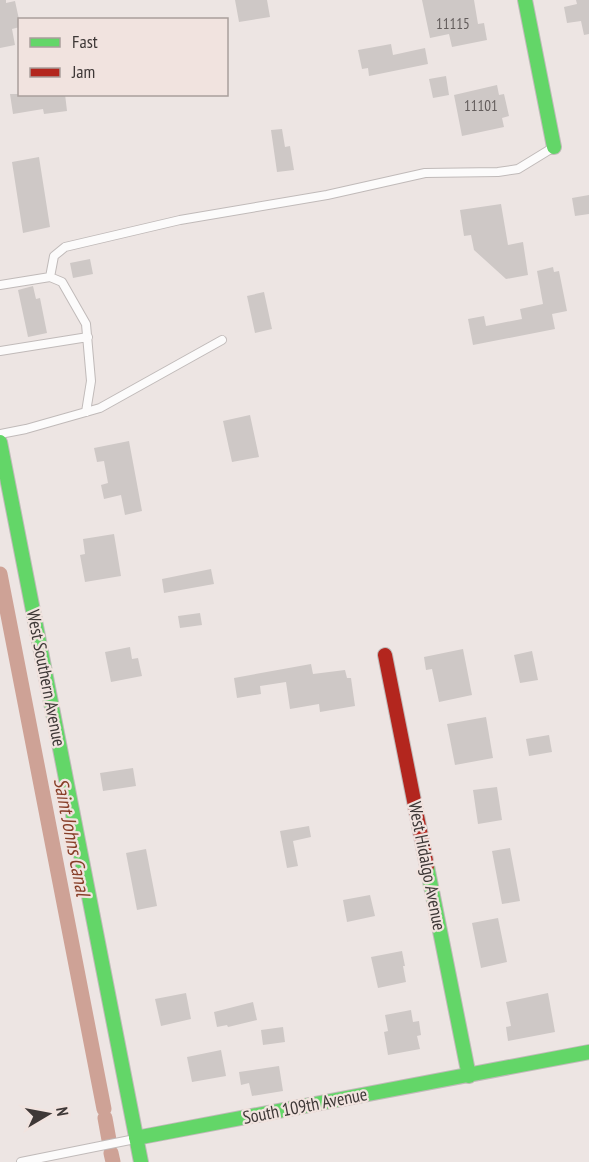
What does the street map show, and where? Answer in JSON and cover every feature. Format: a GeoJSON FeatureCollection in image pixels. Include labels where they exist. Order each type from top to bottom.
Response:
{"type":"FeatureCollection","features":[{"type":"Feature","properties":{"kind":"street"},"geometry":{"type":"LineString","coordinates":[[525,0],[554,147]]}},
{"type":"Feature","properties":{"kind":"street","name":"West Southern Avenue"},"geometry":{"type":"LineString","coordinates":[[0,442],[141,1162]]}},
{"type":"Feature","properties":{"kind":"street","name":"West Hidalgo Avenue"},"geometry":{"type":"LineString","coordinates":[[385,656],[469,1076]]}},
{"type":"Feature","properties":{"kind":"street","name":"South 109th Avenue"},"geometry":{"type":"LineString","coordinates":[[136,1138],[589,1052]]}},
{"type":"Feature","properties":{"kind":"lane"},"geometry":{"type":"LineString","coordinates":[[50,277],[54,256],[65,247],[180,220],[327,195],[425,173],[498,172],[518,169],[554,147]]}},
{"type":"Feature","properties":{"kind":"lane"},"geometry":{"type":"LineString","coordinates":[[0,285],[50,277],[62,282],[86,324],[91,381],[86,412]]}},
{"type":"Feature","properties":{"kind":"lane"},"geometry":{"type":"LineString","coordinates":[[0,351],[88,337]]}},
{"type":"Feature","properties":{"kind":"lane"},"geometry":{"type":"LineString","coordinates":[[0,434],[100,408],[222,340]]}},
{"type":"Feature","properties":{"kind":"lane","name":"South 109th Avenue"},"geometry":{"type":"LineString","coordinates":[[21,1162],[136,1138]]}},
{"type":"Feature","properties":{"kind":"building"},"geometry":{"type":"Polygon","coordinates":[[[0,0],[6,0],[6,3],[15,1],[19,18],[18,28],[12,29],[15,45],[0,48],[0,0]]]}},
{"type":"Feature","properties":{"kind":"building"},"geometry":{"type":"Polygon","coordinates":[[[235,0],[267,0],[270,17],[239,22],[235,0]]]}},
{"type":"Feature","properties":{"kind":"building"},"geometry":{"type":"Polygon","coordinates":[[[422,0],[474,0],[478,24],[484,23],[487,40],[452,47],[449,34],[430,38],[422,0]]]}},
{"type":"Feature","properties":{"kind":"building"},"geometry":{"type":"Polygon","coordinates":[[[576,0],[589,0],[589,34],[584,35],[581,21],[567,23],[564,7],[577,4],[576,0]]]}},
{"type":"Feature","properties":{"kind":"building"},"geometry":{"type":"Polygon","coordinates":[[[391,44],[393,55],[425,48],[428,64],[369,76],[368,68],[362,69],[358,50],[391,44]]]}},
{"type":"Feature","properties":{"kind":"building"},"geometry":{"type":"Polygon","coordinates":[[[446,76],[449,95],[433,98],[429,79],[446,76]]]}},
{"type":"Feature","properties":{"kind":"building"},"geometry":{"type":"Polygon","coordinates":[[[497,85],[499,95],[504,94],[509,116],[502,118],[504,127],[462,136],[454,95],[497,85]]]}},
{"type":"Feature","properties":{"kind":"building"},"geometry":{"type":"Polygon","coordinates":[[[10,94],[65,96],[67,111],[44,114],[43,109],[13,114],[10,94]]]}},
{"type":"Feature","properties":{"kind":"building"},"geometry":{"type":"Polygon","coordinates":[[[282,129],[285,147],[290,146],[294,170],[277,172],[271,130],[282,129]]]}},
{"type":"Feature","properties":{"kind":"building"},"geometry":{"type":"Polygon","coordinates":[[[39,157],[50,227],[23,233],[12,162],[39,157]]]}},
{"type":"Feature","properties":{"kind":"building"},"geometry":{"type":"Polygon","coordinates":[[[589,195],[589,214],[575,216],[572,198],[589,195]]]}},
{"type":"Feature","properties":{"kind":"building"},"geometry":{"type":"Polygon","coordinates":[[[501,204],[508,245],[523,242],[528,275],[506,279],[474,250],[471,235],[464,236],[460,210],[501,204]]]}},
{"type":"Feature","properties":{"kind":"building"},"geometry":{"type":"Polygon","coordinates":[[[90,259],[93,274],[73,278],[70,263],[90,259]]]}},
{"type":"Feature","properties":{"kind":"building"},"geometry":{"type":"Polygon","coordinates":[[[553,267],[554,272],[559,271],[567,311],[552,314],[555,329],[473,345],[468,319],[484,316],[486,326],[522,319],[520,309],[543,304],[537,271],[553,267]]]}},
{"type":"Feature","properties":{"kind":"building"},"geometry":{"type":"Polygon","coordinates":[[[33,286],[36,299],[40,298],[47,333],[28,337],[18,290],[33,286]]]}},
{"type":"Feature","properties":{"kind":"building"},"geometry":{"type":"Polygon","coordinates":[[[264,292],[272,329],[255,333],[247,296],[264,292]]]}},
{"type":"Feature","properties":{"kind":"building"},"geometry":{"type":"Polygon","coordinates":[[[250,415],[259,457],[232,462],[223,421],[250,415]]]}},
{"type":"Feature","properties":{"kind":"building"},"geometry":{"type":"Polygon","coordinates":[[[129,441],[142,511],[125,515],[121,495],[104,499],[101,485],[108,483],[104,461],[97,462],[94,448],[129,441]]]}},
{"type":"Feature","properties":{"kind":"building"},"geometry":{"type":"Polygon","coordinates":[[[114,534],[121,576],[85,582],[80,555],[85,554],[83,539],[114,534]]]}},
{"type":"Feature","properties":{"kind":"building"},"geometry":{"type":"Polygon","coordinates":[[[211,569],[214,584],[164,593],[162,579],[211,569]]]}},
{"type":"Feature","properties":{"kind":"building"},"geometry":{"type":"Polygon","coordinates":[[[200,613],[202,625],[180,628],[178,616],[200,613]]]}},
{"type":"Feature","properties":{"kind":"building"},"geometry":{"type":"Polygon","coordinates":[[[130,647],[132,659],[138,658],[142,676],[111,682],[105,652],[130,647]]]}},
{"type":"Feature","properties":{"kind":"building"},"geometry":{"type":"Polygon","coordinates":[[[463,649],[472,695],[439,702],[432,669],[426,670],[424,657],[463,649]]]}},
{"type":"Feature","properties":{"kind":"building"},"geometry":{"type":"Polygon","coordinates":[[[532,651],[538,680],[520,683],[514,655],[532,651]]]}},
{"type":"Feature","properties":{"kind":"building"},"geometry":{"type":"Polygon","coordinates":[[[311,664],[313,674],[345,670],[347,678],[351,678],[355,706],[320,712],[319,704],[290,709],[286,682],[260,686],[261,694],[237,698],[234,678],[311,664]]]}},
{"type":"Feature","properties":{"kind":"building"},"geometry":{"type":"Polygon","coordinates":[[[486,717],[493,758],[455,765],[447,724],[486,717]]]}},
{"type":"Feature","properties":{"kind":"building"},"geometry":{"type":"Polygon","coordinates":[[[549,735],[552,752],[529,756],[526,739],[549,735]]]}},
{"type":"Feature","properties":{"kind":"building"},"geometry":{"type":"Polygon","coordinates":[[[133,768],[136,786],[103,791],[100,773],[133,768]]]}},
{"type":"Feature","properties":{"kind":"building"},"geometry":{"type":"Polygon","coordinates":[[[497,787],[502,820],[478,824],[473,790],[497,787]]]}},
{"type":"Feature","properties":{"kind":"building"},"geometry":{"type":"Polygon","coordinates":[[[309,826],[311,837],[293,841],[298,866],[287,868],[280,831],[309,826]]]}},
{"type":"Feature","properties":{"kind":"building"},"geometry":{"type":"Polygon","coordinates":[[[510,848],[520,901],[502,904],[492,851],[510,848]]]}},
{"type":"Feature","properties":{"kind":"building"},"geometry":{"type":"Polygon","coordinates":[[[146,849],[157,906],[137,910],[126,853],[146,849]]]}},
{"type":"Feature","properties":{"kind":"building"},"geometry":{"type":"Polygon","coordinates":[[[370,895],[375,916],[347,922],[343,900],[370,895]]]}},
{"type":"Feature","properties":{"kind":"building"},"geometry":{"type":"Polygon","coordinates":[[[498,918],[507,962],[481,968],[472,923],[498,918]]]}},
{"type":"Feature","properties":{"kind":"building"},"geometry":{"type":"Polygon","coordinates":[[[402,951],[406,982],[378,988],[371,957],[402,951]]]}},
{"type":"Feature","properties":{"kind":"building"},"geometry":{"type":"Polygon","coordinates":[[[186,993],[191,1019],[161,1026],[155,999],[186,993]]]}},
{"type":"Feature","properties":{"kind":"building"},"geometry":{"type":"Polygon","coordinates":[[[548,993],[555,1032],[508,1041],[506,1027],[511,1026],[506,1002],[548,993]]]}},
{"type":"Feature","properties":{"kind":"building"},"geometry":{"type":"Polygon","coordinates":[[[253,1002],[257,1020],[228,1027],[227,1025],[217,1027],[214,1012],[253,1002]]]}},
{"type":"Feature","properties":{"kind":"building"},"geometry":{"type":"Polygon","coordinates":[[[411,1010],[413,1022],[419,1021],[421,1035],[417,1036],[420,1049],[388,1055],[384,1032],[388,1031],[385,1015],[411,1010]]]}},
{"type":"Feature","properties":{"kind":"building"},"geometry":{"type":"Polygon","coordinates":[[[283,1027],[285,1042],[263,1045],[261,1030],[283,1027]]]}},
{"type":"Feature","properties":{"kind":"building"},"geometry":{"type":"Polygon","coordinates":[[[221,1050],[226,1076],[192,1082],[187,1057],[221,1050]]]}},
{"type":"Feature","properties":{"kind":"building"},"geometry":{"type":"Polygon","coordinates":[[[279,1066],[283,1091],[252,1096],[249,1083],[241,1085],[239,1072],[279,1066]]]}},
{"type":"Feature","properties":{"kind":"waterway","name":"Saint Johns Canal"},"geometry":{"type":"LineString","coordinates":[[0,574],[104,1109]]}},
{"type":"Feature","properties":{"kind":"waterway","name":"Saint Johns Canal"},"geometry":{"type":"LineString","coordinates":[[105,1118],[109,1140]]}},
{"type":"Feature","properties":{"kind":"waterway","name":"Saint Johns Canal"},"geometry":{"type":"LineString","coordinates":[[111,1153],[113,1162]]}},
{"type":"Feature","properties":{"kind":"traffic: fast"},"geometry":{"type":"LineString","coordinates":[[525,0],[554,147]]}},
{"type":"Feature","properties":{"kind":"traffic: fast"},"geometry":{"type":"LineString","coordinates":[[0,442],[141,1162]]}},
{"type":"Feature","properties":{"kind":"traffic: fast"},"geometry":{"type":"LineString","coordinates":[[427,866],[469,1076]]}},
{"type":"Feature","properties":{"kind":"traffic: fast"},"geometry":{"type":"LineString","coordinates":[[136,1138],[589,1052]]}},
{"type":"Feature","properties":{"kind":"traffic: jam"},"geometry":{"type":"LineString","coordinates":[[385,655],[427,866]]}}]}
